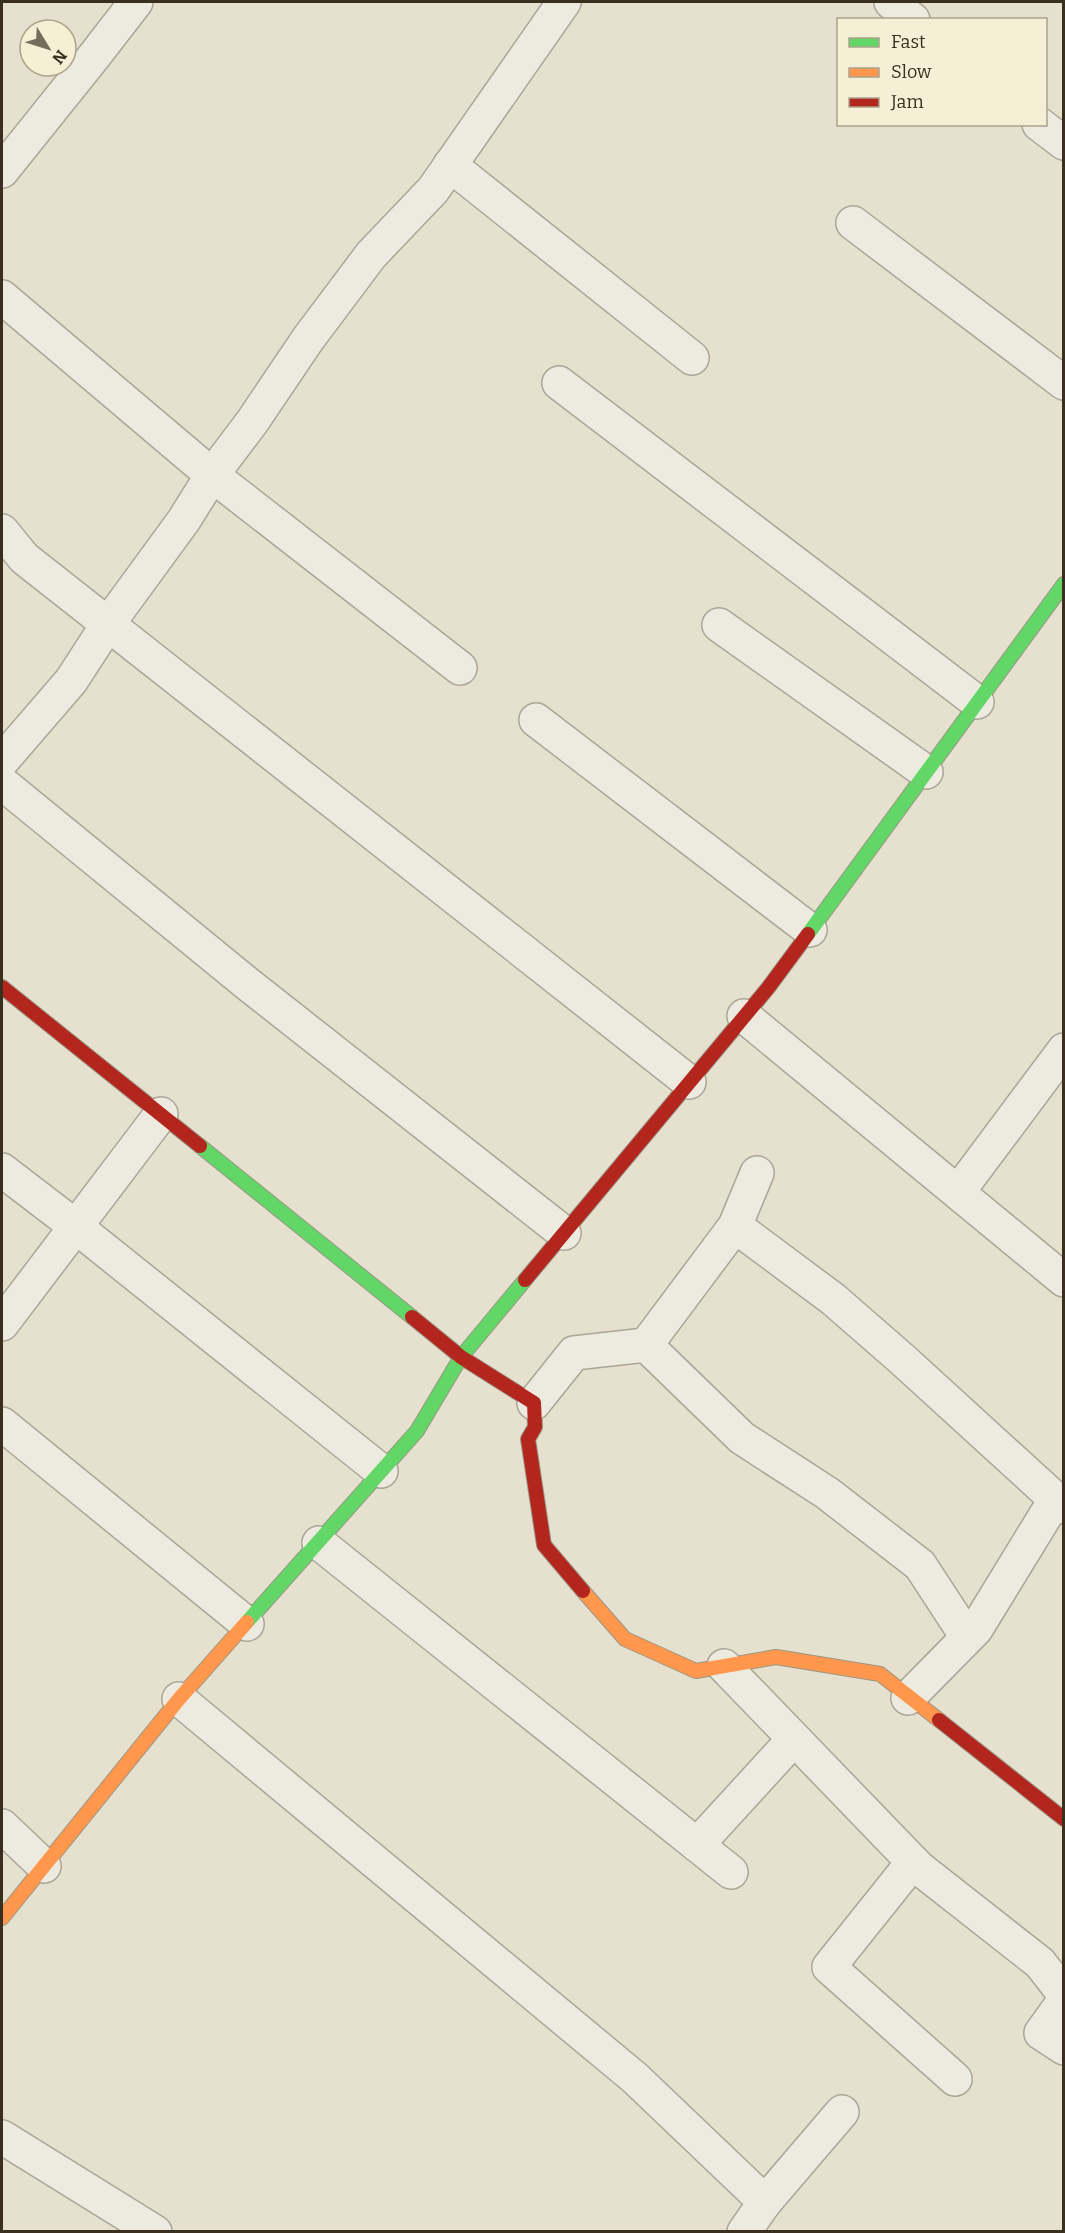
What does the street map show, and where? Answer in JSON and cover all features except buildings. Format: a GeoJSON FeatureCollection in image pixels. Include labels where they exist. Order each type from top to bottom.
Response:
{"type":"FeatureCollection","features":[{"type":"Feature","properties":{"kind":"street"},"geometry":{"type":"LineString","coordinates":[[2,171],[136,2]]}},
{"type":"Feature","properties":{"kind":"street"},"geometry":{"type":"LineString","coordinates":[[2,760],[71,681],[108,624],[184,520],[308,339],[372,255],[434,190],[564,2]]}},
{"type":"Feature","properties":{"kind":"street"},"geometry":{"type":"LineString","coordinates":[[891,2],[911,18]]}},
{"type":"Feature","properties":{"kind":"street"},"geometry":{"type":"LineString","coordinates":[[1042,126],[1064,143]]}},
{"type":"Feature","properties":{"kind":"street"},"geometry":{"type":"LineString","coordinates":[[450,165],[692,358]]}},
{"type":"Feature","properties":{"kind":"street"},"geometry":{"type":"LineString","coordinates":[[853,223],[1064,383]]}},
{"type":"Feature","properties":{"kind":"street"},"geometry":{"type":"LineString","coordinates":[[2,297],[213,475],[460,668]]}},
{"type":"Feature","properties":{"kind":"street"},"geometry":{"type":"LineString","coordinates":[[559,383],[977,702]]}},
{"type":"Feature","properties":{"kind":"street"},"geometry":{"type":"LineString","coordinates":[[2,531],[24,558],[690,1082]]}},
{"type":"Feature","properties":{"kind":"street"},"geometry":{"type":"LineString","coordinates":[[2,1918],[179,1699],[417,1431],[461,1357],[768,988],[1064,584]]}},
{"type":"Feature","properties":{"kind":"street"},"geometry":{"type":"LineString","coordinates":[[719,625],[927,772]]}},
{"type":"Feature","properties":{"kind":"street"},"geometry":{"type":"LineString","coordinates":[[536,720],[810,930]]}},
{"type":"Feature","properties":{"kind":"street"},"geometry":{"type":"LineString","coordinates":[[2,783],[249,985],[564,1233]]}},
{"type":"Feature","properties":{"kind":"street"},"geometry":{"type":"LineString","coordinates":[[2,987],[461,1357],[534,1403]]}},
{"type":"Feature","properties":{"kind":"street"},"geometry":{"type":"LineString","coordinates":[[744,1016],[1064,1280]]}},
{"type":"Feature","properties":{"kind":"street"},"geometry":{"type":"LineString","coordinates":[[958,1192],[1064,1050]]}},
{"type":"Feature","properties":{"kind":"street"},"geometry":{"type":"LineString","coordinates":[[2,1324],[162,1114]]}},
{"type":"Feature","properties":{"kind":"street"},"geometry":{"type":"LineString","coordinates":[[2,1170],[381,1472]]}},
{"type":"Feature","properties":{"kind":"street"},"geometry":{"type":"LineString","coordinates":[[756,1173],[735,1226],[646,1345],[574,1353],[534,1403],[535,1427],[528,1439],[544,1545],[625,1639],[696,1671],[776,1658],[880,1674],[1064,1819]]}},
{"type":"Feature","properties":{"kind":"street"},"geometry":{"type":"LineString","coordinates":[[735,1226],[833,1299],[1059,1503],[976,1629],[908,1698]]}},
{"type":"Feature","properties":{"kind":"street"},"geometry":{"type":"LineString","coordinates":[[646,1345],[742,1438],[827,1493],[920,1565],[968,1637]]}},
{"type":"Feature","properties":{"kind":"street"},"geometry":{"type":"LineString","coordinates":[[2,1424],[247,1624]]}},
{"type":"Feature","properties":{"kind":"street"},"geometry":{"type":"LineString","coordinates":[[318,1543],[730,1872]]}},
{"type":"Feature","properties":{"kind":"street"},"geometry":{"type":"LineString","coordinates":[[724,1666],[913,1862],[1040,1963],[1064,1994]]}},
{"type":"Feature","properties":{"kind":"street"},"geometry":{"type":"LineString","coordinates":[[179,1699],[635,2078],[765,2202]]}},
{"type":"Feature","properties":{"kind":"street"},"geometry":{"type":"LineString","coordinates":[[697,1845],[794,1739]]}},
{"type":"Feature","properties":{"kind":"street"},"geometry":{"type":"LineString","coordinates":[[2,1826],[44,1866]]}},
{"type":"Feature","properties":{"kind":"street"},"geometry":{"type":"LineString","coordinates":[[913,1862],[829,1967],[955,2079]]}},
{"type":"Feature","properties":{"kind":"street"},"geometry":{"type":"LineString","coordinates":[[1064,2001],[1041,2033],[1064,2048]]}},
{"type":"Feature","properties":{"kind":"street"},"geometry":{"type":"LineString","coordinates":[[744,2232],[765,2202],[842,2112]]}},
{"type":"Feature","properties":{"kind":"street"},"geometry":{"type":"LineString","coordinates":[[2,2137],[155,2232]]}},
{"type":"Feature","properties":{"kind":"traffic: fast"},"geometry":{"type":"LineString","coordinates":[[808,934],[1064,584]]}},
{"type":"Feature","properties":{"kind":"traffic: fast"},"geometry":{"type":"LineString","coordinates":[[200,1146],[412,1317]]}},
{"type":"Feature","properties":{"kind":"traffic: fast"},"geometry":{"type":"LineString","coordinates":[[247,1622],[417,1431],[461,1357],[525,1280]]}},
{"type":"Feature","properties":{"kind":"traffic: slow"},"geometry":{"type":"LineString","coordinates":[[583,1591],[625,1639],[696,1671],[776,1657],[880,1674],[939,1720]]}},
{"type":"Feature","properties":{"kind":"traffic: slow"},"geometry":{"type":"LineString","coordinates":[[2,1918],[179,1699],[247,1622]]}},
{"type":"Feature","properties":{"kind":"traffic: jam"},"geometry":{"type":"LineString","coordinates":[[525,1280],[768,988],[808,934]]}},
{"type":"Feature","properties":{"kind":"traffic: jam"},"geometry":{"type":"LineString","coordinates":[[2,987],[200,1146]]}},
{"type":"Feature","properties":{"kind":"traffic: jam"},"geometry":{"type":"LineString","coordinates":[[412,1317],[461,1357],[534,1403],[535,1427],[528,1439],[544,1545],[583,1591]]}},
{"type":"Feature","properties":{"kind":"traffic: jam"},"geometry":{"type":"LineString","coordinates":[[939,1720],[1064,1819]]}}]}
